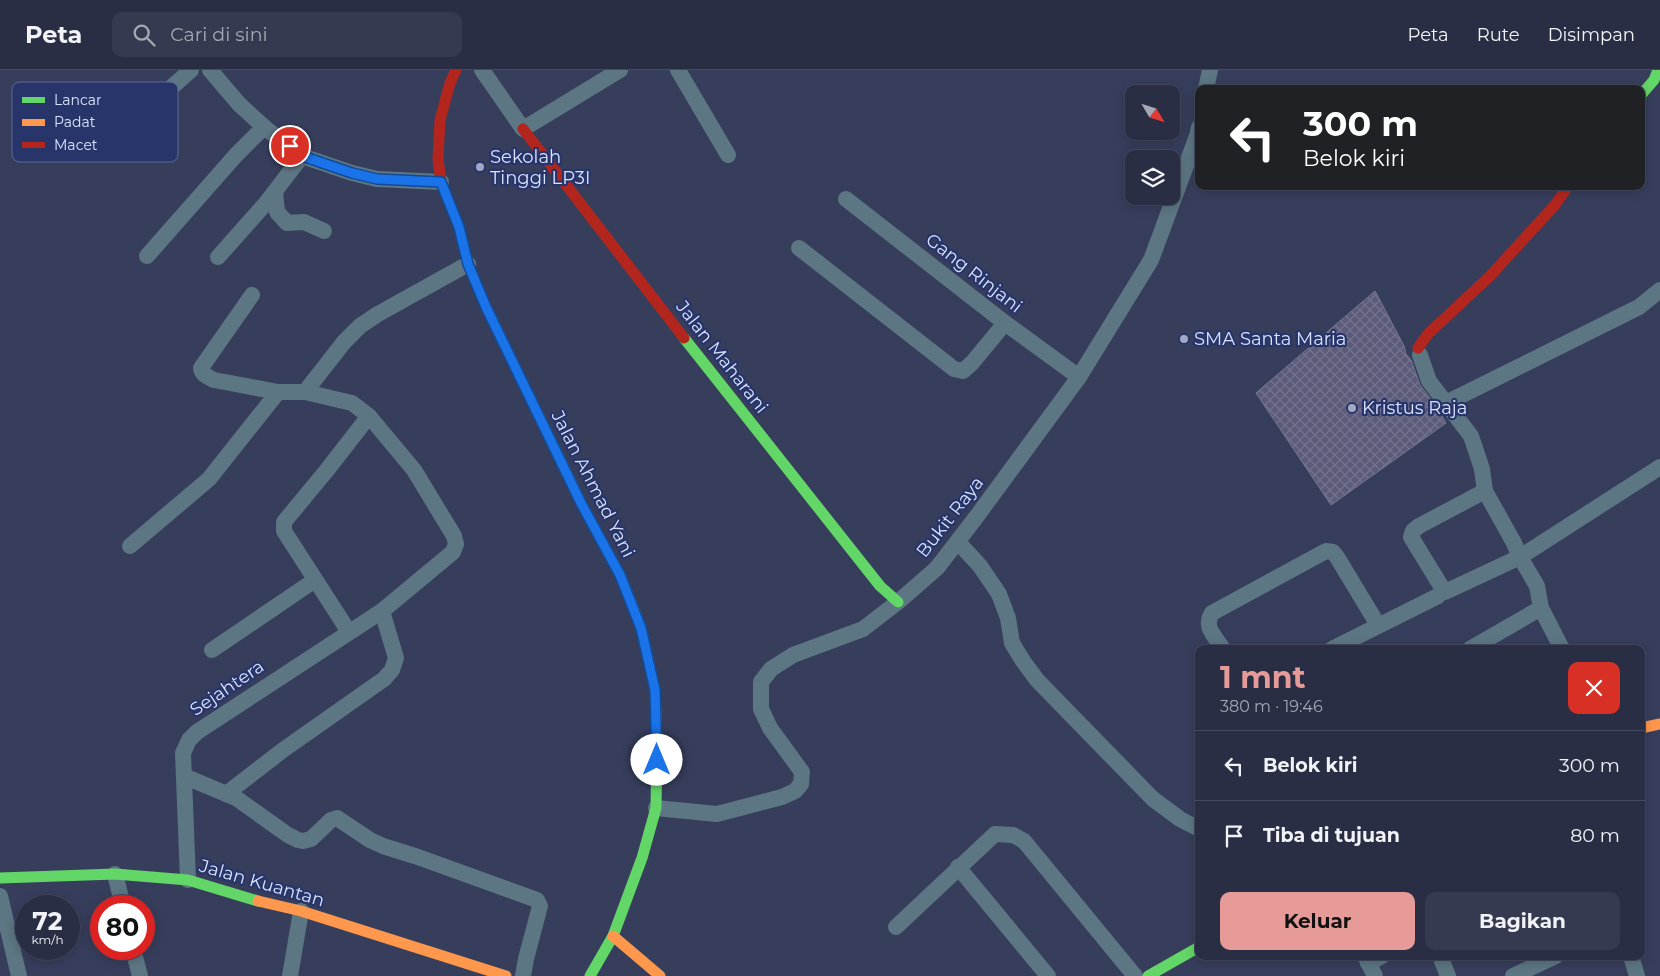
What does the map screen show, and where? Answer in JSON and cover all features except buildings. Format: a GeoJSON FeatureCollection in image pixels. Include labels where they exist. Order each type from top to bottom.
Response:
{"type":"FeatureCollection","features":[{"type":"Feature","properties":{"kind":"main road","name":"Jalan Ahmad Yani"},"geometry":{"type":"LineString","coordinates":[[456,70],[450,83],[440,120],[438,159],[441,182],[459,227],[468,264],[486,307],[568,476],[620,575],[641,628],[655,690],[657,743],[656,808],[642,858],[613,936],[590,976]]}},
{"type":"Feature","properties":{"kind":"main road"},"geometry":{"type":"LineString","coordinates":[[1645,91],[1657,79]]}},
{"type":"Feature","properties":{"kind":"main road","name":"Jalan Maharani"},"geometry":{"type":"LineString","coordinates":[[523,129],[687,342],[868,571],[880,586],[898,602]]}},
{"type":"Feature","properties":{"kind":"main road"},"geometry":{"type":"LineString","coordinates":[[1419,352],[1428,334],[1490,276],[1555,205],[1565,190]]}},
{"type":"Feature","properties":{"kind":"main road"},"geometry":{"type":"LineString","coordinates":[[1645,727],[1660,724]]}},
{"type":"Feature","properties":{"kind":"main road","name":"Jalan Kuantan"},"geometry":{"type":"LineString","coordinates":[[0,878],[115,874],[188,880],[248,898],[302,911],[506,976]]}},
{"type":"Feature","properties":{"kind":"main road"},"geometry":{"type":"LineString","coordinates":[[613,936],[660,976]]}},
{"type":"Feature","properties":{"kind":"main road"},"geometry":{"type":"LineString","coordinates":[[1148,976],[1195,949]]}},
{"type":"Feature","properties":{"kind":"street"},"geometry":{"type":"LineString","coordinates":[[178,82],[191,70]]}},
{"type":"Feature","properties":{"kind":"street"},"geometry":{"type":"LineString","coordinates":[[210,70],[239,104],[264,127],[302,156],[352,173],[377,179],[441,182]]}},
{"type":"Feature","properties":{"kind":"street"},"geometry":{"type":"LineString","coordinates":[[482,70],[523,129],[620,70]]}},
{"type":"Feature","properties":{"kind":"street"},"geometry":{"type":"LineString","coordinates":[[678,70],[728,155]]}},
{"type":"Feature","properties":{"kind":"street"},"geometry":{"type":"LineString","coordinates":[[1207,85],[1210,70]]}},
{"type":"Feature","properties":{"kind":"street"},"geometry":{"type":"LineString","coordinates":[[147,256],[236,155],[264,127]]}},
{"type":"Feature","properties":{"kind":"street","name":"Bukit Raya"},"geometry":{"type":"LineString","coordinates":[[656,808],[717,814],[782,798],[795,791],[801,784],[802,772],[770,728],[761,709],[760,682],[772,669],[793,655],[863,629],[937,568],[958,542],[1079,377],[1151,260],[1195,141]]}},
{"type":"Feature","properties":{"kind":"street"},"geometry":{"type":"LineString","coordinates":[[218,257],[275,192],[302,156]]}},
{"type":"Feature","properties":{"kind":"street"},"geometry":{"type":"LineString","coordinates":[[275,192],[277,212],[287,223],[304,222],[324,231]]}},
{"type":"Feature","properties":{"kind":"street","name":"Gang Rinjani"},"geometry":{"type":"LineString","coordinates":[[846,199],[1005,323],[1079,377]]}},
{"type":"Feature","properties":{"kind":"street"},"geometry":{"type":"LineString","coordinates":[[799,248],[954,369],[963,371],[972,363],[1005,323]]}},
{"type":"Feature","properties":{"kind":"street"},"geometry":{"type":"LineString","coordinates":[[305,392],[344,342],[360,326],[468,264]]}},
{"type":"Feature","properties":{"kind":"street"},"geometry":{"type":"LineString","coordinates":[[1446,403],[1639,307],[1660,290]]}},
{"type":"Feature","properties":{"kind":"street"},"geometry":{"type":"LineString","coordinates":[[252,295],[201,368],[201,371],[214,380],[278,392],[305,392],[352,403],[369,416],[284,522],[284,531],[349,632]]}},
{"type":"Feature","properties":{"kind":"street"},"geometry":{"type":"LineString","coordinates":[[1419,352],[1429,380],[1471,436],[1482,469],[1485,491],[1537,586],[1541,608],[1560,645]]}},
{"type":"Feature","properties":{"kind":"street"},"geometry":{"type":"LineString","coordinates":[[130,546],[209,479],[278,392]]}},
{"type":"Feature","properties":{"kind":"street","name":"Sejahtera"},"geometry":{"type":"LineString","coordinates":[[188,880],[184,752],[189,740],[197,732],[382,611],[453,552],[456,544],[454,536],[414,470],[369,416]]}},
{"type":"Feature","properties":{"kind":"street"},"geometry":{"type":"LineString","coordinates":[[1340,645],[1441,591],[1520,557],[1660,467]]}},
{"type":"Feature","properties":{"kind":"street"},"geometry":{"type":"LineString","coordinates":[[1441,591],[1411,537],[1413,531],[1485,491]]}},
{"type":"Feature","properties":{"kind":"street"},"geometry":{"type":"LineString","coordinates":[[958,542],[980,566],[999,594],[1008,618],[1012,643],[1022,661],[1037,680],[1153,799],[1180,819],[1195,827]]}},
{"type":"Feature","properties":{"kind":"street"},"geometry":{"type":"LineString","coordinates":[[1221,645],[1208,625],[1208,619],[1212,613],[1326,551],[1333,552],[1337,557],[1378,625]]}},
{"type":"Feature","properties":{"kind":"street"},"geometry":{"type":"LineString","coordinates":[[212,650],[315,580]]}},
{"type":"Feature","properties":{"kind":"street"},"geometry":{"type":"LineString","coordinates":[[1477,645],[1541,608]]}},
{"type":"Feature","properties":{"kind":"street"},"geometry":{"type":"LineString","coordinates":[[226,794],[283,750],[384,679],[392,670],[396,658],[382,611]]}},
{"type":"Feature","properties":{"kind":"street"},"geometry":{"type":"LineString","coordinates":[[186,777],[236,798],[298,840],[303,841],[311,838],[331,820],[337,818],[370,840],[383,846],[418,856],[537,900],[540,906],[523,976]]}},
{"type":"Feature","properties":{"kind":"street"},"geometry":{"type":"LineString","coordinates":[[896,927],[995,834],[1013,835],[1024,841],[1135,976]]}},
{"type":"Feature","properties":{"kind":"street"},"geometry":{"type":"LineString","coordinates":[[958,868],[1048,976]]}},
{"type":"Feature","properties":{"kind":"street"},"geometry":{"type":"LineString","coordinates":[[115,874],[120,895]]}},
{"type":"Feature","properties":{"kind":"street"},"geometry":{"type":"LineString","coordinates":[[0,896],[19,976]]}},
{"type":"Feature","properties":{"kind":"street"},"geometry":{"type":"LineString","coordinates":[[290,976],[302,911]]}},
{"type":"Feature","properties":{"kind":"street"},"geometry":{"type":"LineString","coordinates":[[136,960],[140,976]]}},
{"type":"Feature","properties":{"kind":"street"},"geometry":{"type":"LineString","coordinates":[[1442,960],[1448,976]]}},
{"type":"Feature","properties":{"kind":"street"},"geometry":{"type":"LineString","coordinates":[[1513,976],[1547,960]]}},
{"type":"Feature","properties":{"kind":"street"},"geometry":{"type":"LineString","coordinates":[[1632,960],[1636,976]]}},
{"type":"Feature","properties":{"kind":"traffic: fast"},"geometry":{"type":"LineString","coordinates":[[1645,90],[1654,80],[1658,70]]}},
{"type":"Feature","properties":{"kind":"traffic: fast"},"geometry":{"type":"LineString","coordinates":[[684,338],[880,586],[898,602]]}},
{"type":"Feature","properties":{"kind":"traffic: fast"},"geometry":{"type":"LineString","coordinates":[[590,976],[613,936],[642,858],[656,808],[657,743],[655,690],[641,628],[631,602]]}},
{"type":"Feature","properties":{"kind":"traffic: fast"},"geometry":{"type":"LineString","coordinates":[[0,878],[115,874],[188,880],[258,901]]}},
{"type":"Feature","properties":{"kind":"traffic: fast"},"geometry":{"type":"LineString","coordinates":[[1148,976],[1195,949]]}},
{"type":"Feature","properties":{"kind":"traffic: slow"},"geometry":{"type":"LineString","coordinates":[[488,311],[581,503],[620,575],[631,602]]}},
{"type":"Feature","properties":{"kind":"traffic: slow"},"geometry":{"type":"LineString","coordinates":[[1645,727],[1660,724]]}},
{"type":"Feature","properties":{"kind":"traffic: slow"},"geometry":{"type":"LineString","coordinates":[[258,901],[301,911],[506,976]]}},
{"type":"Feature","properties":{"kind":"traffic: slow"},"geometry":{"type":"LineString","coordinates":[[613,936],[660,976]]}},
{"type":"Feature","properties":{"kind":"traffic: jam"},"geometry":{"type":"LineString","coordinates":[[456,70],[450,83],[440,120],[438,159],[441,182],[459,227],[468,264],[488,311]]}},
{"type":"Feature","properties":{"kind":"traffic: jam"},"geometry":{"type":"LineString","coordinates":[[523,129],[684,338]]}},
{"type":"Feature","properties":{"kind":"traffic: jam"},"geometry":{"type":"LineString","coordinates":[[1418,348],[1428,334],[1490,276],[1555,205],[1565,190]]}},
{"type":"Feature","properties":{"kind":"place","name":"Sekolah Tinggi LP3I"},"geometry":{"type":"Point","coordinates":[480,167]}},
{"type":"Feature","properties":{"kind":"place","name":"SMA Santa Maria"},"geometry":{"type":"Point","coordinates":[1184,339]}},
{"type":"Feature","properties":{"kind":"place","name":"Kristus Raja"},"geometry":{"type":"Point","coordinates":[1352,408]}},
{"type":"Feature","properties":{"kind":"route"},"geometry":{"type":"LineString","coordinates":[[290,146],[302,156],[352,173],[377,179],[441,182],[459,227],[468,264],[486,307],[581,503],[620,575],[641,628],[655,690],[657,760]]}}]}
